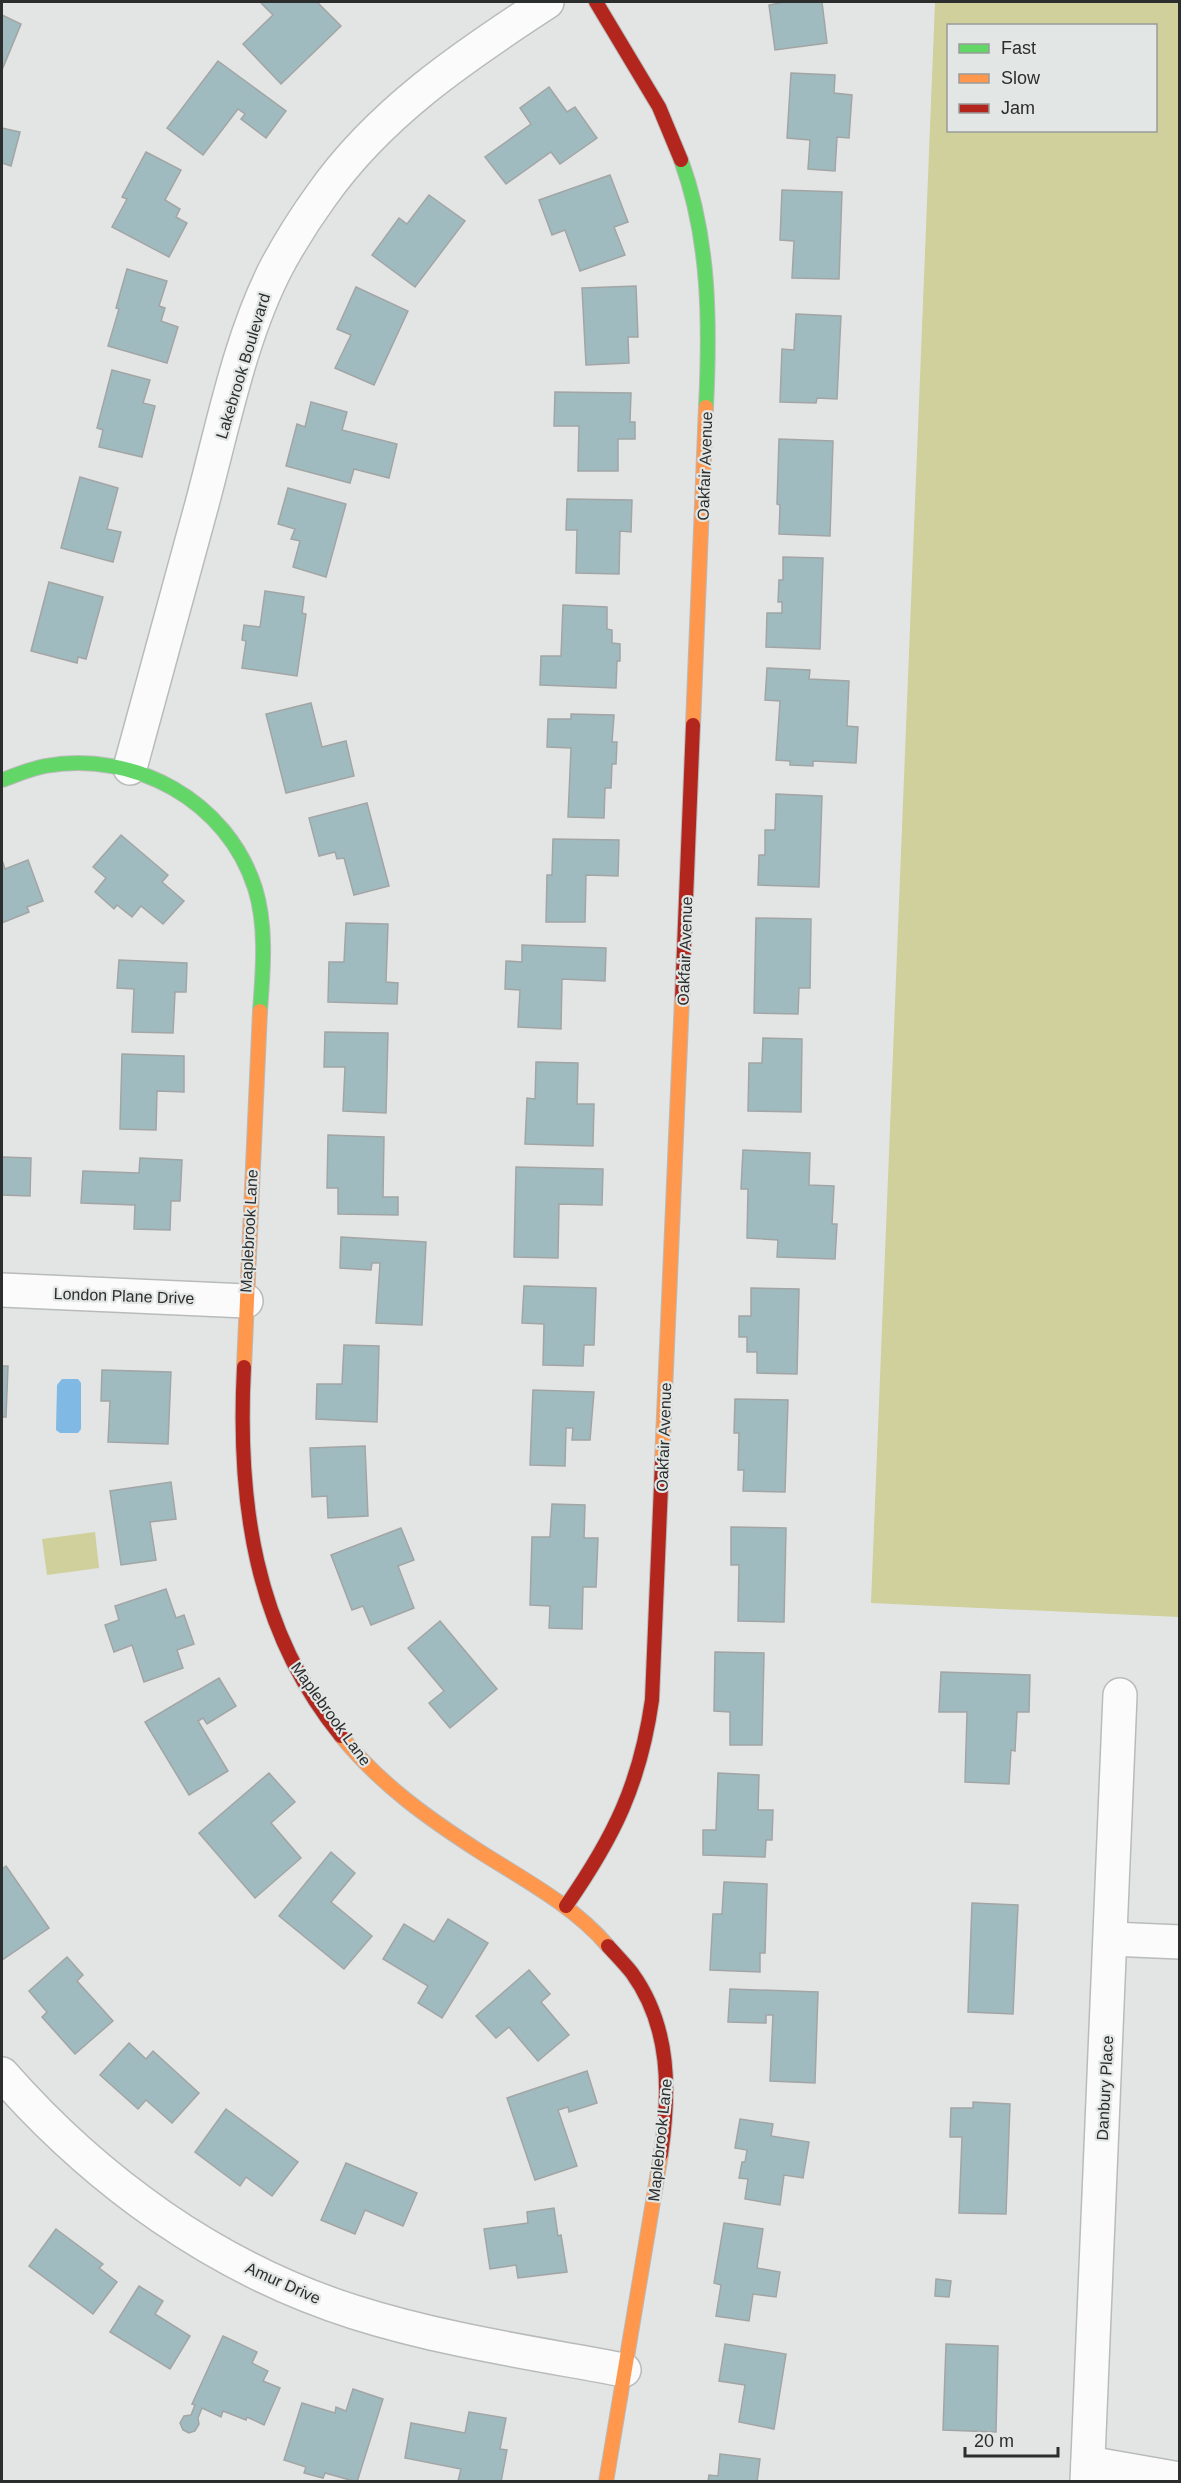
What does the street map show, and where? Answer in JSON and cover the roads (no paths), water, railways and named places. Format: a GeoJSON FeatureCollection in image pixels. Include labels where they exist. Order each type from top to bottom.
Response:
{"type":"FeatureCollection","features":[{"type":"Feature","properties":{"kind":"street","name":"Lakebrook Boulevard"},"geometry":{"type":"LineString","coordinates":[[130,768],[238,372],[265,294],[277,267],[321,196],[376,131],[401,107],[444,73],[547,2]]}},
{"type":"Feature","properties":{"kind":"street","name":"Oakfair Avenue"},"geometry":{"type":"LineString","coordinates":[[566,1906],[606,1846],[622,1815],[639,1771],[652,1700],[709,347],[705,263],[694,204],[683,167],[660,109],[596,2]]}},
{"type":"Feature","properties":{"kind":"street","name":"Maplebrook Lane"},"geometry":{"type":"LineString","coordinates":[[2,780],[53,765],[105,764],[130,768],[183,792],[206,809],[238,847],[254,883],[261,918],[261,984],[241,1430],[244,1500],[259,1575],[274,1620],[291,1659],[342,1735],[374,1773],[393,1791],[436,1824],[566,1906],[610,1946],[639,1985],[659,2028],[667,2067],[666,2109],[661,2153],[606,2481]]}},
{"type":"Feature","properties":{"kind":"street","name":"London Plane Drive"},"geometry":{"type":"LineString","coordinates":[[2,1290],[246,1301]]}},
{"type":"Feature","properties":{"kind":"street","name":"Danbury Place"},"geometry":{"type":"LineString","coordinates":[[1088,2472],[1120,1695]]}},
{"type":"Feature","properties":{"kind":"street"},"geometry":{"type":"LineString","coordinates":[[1111,1940],[1179,1942]]}},
{"type":"Feature","properties":{"kind":"street","name":"Amur Drive"},"geometry":{"type":"LineString","coordinates":[[2,2074],[54,2131],[102,2173],[147,2207],[246,2268],[326,2302],[390,2323],[442,2336],[624,2370]]}},
{"type":"Feature","properties":{"kind":"street"},"geometry":{"type":"LineString","coordinates":[[1088,2472],[1179,2479]]}},
{"type":"Feature","properties":{"kind":"water"},"geometry":{"type":"Polygon","coordinates":[[[62,1379],[78,1379],[81,1383],[81,1429],[78,1433],[60,1433],[56,1430],[57,1385],[62,1379]]]}}]}
